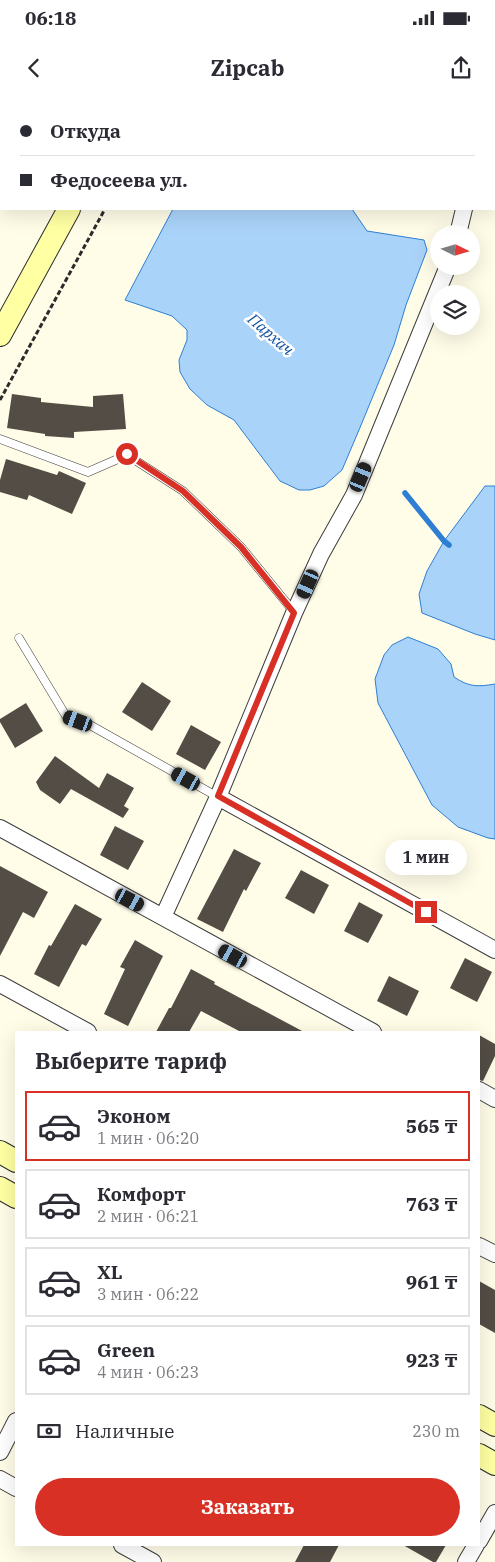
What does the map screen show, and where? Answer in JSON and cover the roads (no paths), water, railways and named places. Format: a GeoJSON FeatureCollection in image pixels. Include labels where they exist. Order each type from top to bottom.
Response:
{"type":"FeatureCollection","features":[{"type":"Feature","properties":{"kind":"street"},"geometry":{"type":"LineString","coordinates":[[0,336],[68,210]]}},
{"type":"Feature","properties":{"kind":"street"},"geometry":{"type":"LineString","coordinates":[[460,225],[464,210]]}},
{"type":"Feature","properties":{"kind":"street"},"geometry":{"type":"LineString","coordinates":[[163,917],[218,796],[294,613],[321,554],[354,495],[445,275]]}},
{"type":"Feature","properties":{"kind":"street"},"geometry":{"type":"LineString","coordinates":[[218,796],[495,950]]}},
{"type":"Feature","properties":{"kind":"street"},"geometry":{"type":"LineString","coordinates":[[0,828],[371,1031]]}},
{"type":"Feature","properties":{"kind":"street"},"geometry":{"type":"LineString","coordinates":[[0,984],[86,1031]]}},
{"type":"Feature","properties":{"kind":"street"},"geometry":{"type":"LineString","coordinates":[[480,1091],[495,1099]]}},
{"type":"Feature","properties":{"kind":"street"},"geometry":{"type":"LineString","coordinates":[[0,1152],[15,1160]]}},
{"type":"Feature","properties":{"kind":"street"},"geometry":{"type":"LineString","coordinates":[[0,1188],[15,1197]]}},
{"type":"Feature","properties":{"kind":"street"},"geometry":{"type":"LineString","coordinates":[[480,1246],[495,1254]]}},
{"type":"Feature","properties":{"kind":"street"},"geometry":{"type":"LineString","coordinates":[[480,1417],[495,1425]]}},
{"type":"Feature","properties":{"kind":"street"},"geometry":{"type":"LineString","coordinates":[[0,1452],[15,1423]]}},
{"type":"Feature","properties":{"kind":"street"},"geometry":{"type":"LineString","coordinates":[[480,1456],[495,1464]]}},
{"type":"Feature","properties":{"kind":"street"},"geometry":{"type":"LineString","coordinates":[[0,1479],[15,1487]]}},
{"type":"Feature","properties":{"kind":"street"},"geometry":{"type":"LineString","coordinates":[[480,1539],[495,1513]]}},
{"type":"Feature","properties":{"kind":"street"},"geometry":{"type":"LineString","coordinates":[[124,1546],[153,1562]]}},
{"type":"Feature","properties":{"kind":"street"},"geometry":{"type":"LineString","coordinates":[[466,1562],[475,1546]]}},
{"type":"Feature","properties":{"kind":"lane"},"geometry":{"type":"LineString","coordinates":[[0,439],[88,472],[127,454],[183,491],[241,547],[294,613]]}},
{"type":"Feature","properties":{"kind":"lane"},"geometry":{"type":"LineString","coordinates":[[19,638],[66,716],[90,725],[218,796]]}},
{"type":"Feature","properties":{"kind":"water"},"geometry":{"type":"Polygon","coordinates":[[[172,210],[353,210],[367,231],[424,240],[427,250],[406,305],[394,345],[342,470],[324,486],[310,490],[299,490],[280,481],[234,420],[207,405],[190,389],[180,372],[179,360],[187,340],[187,330],[172,316],[125,300],[172,210]]]}},
{"type":"Feature","properties":{"kind":"water"},"geometry":{"type":"Polygon","coordinates":[[[485,486],[495,486],[495,640],[422,613],[419,594],[427,571],[444,541],[485,486]]]}},
{"type":"Feature","properties":{"kind":"water"},"geometry":{"type":"Polygon","coordinates":[[[408,637],[438,649],[451,664],[454,677],[464,683],[483,686],[495,684],[495,839],[458,827],[432,805],[378,703],[375,679],[384,655],[392,645],[408,637]]]}},
{"type":"Feature","properties":{"kind":"waterway","name":"Пархач"},"geometry":{"type":"LineString","coordinates":[[405,493],[449,545]]}}]}
